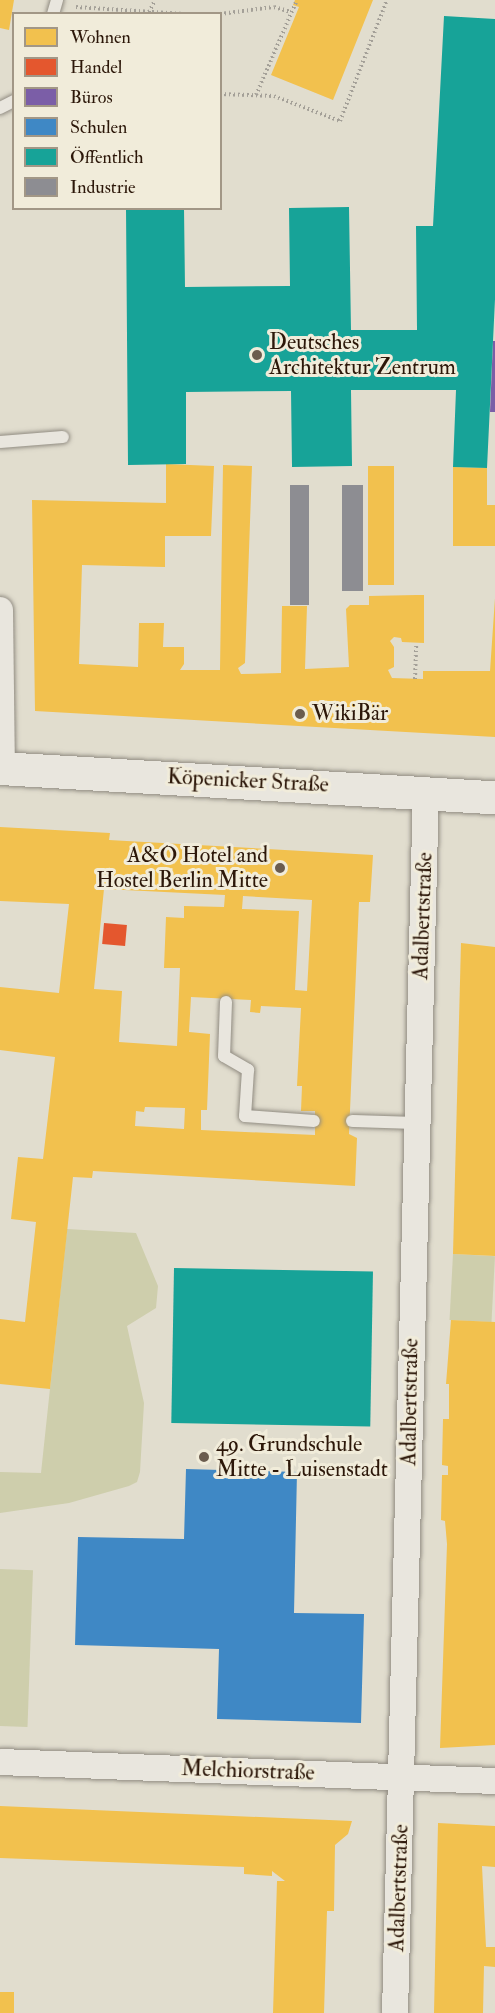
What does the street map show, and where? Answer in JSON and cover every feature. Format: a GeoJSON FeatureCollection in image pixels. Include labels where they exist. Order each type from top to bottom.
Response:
{"type":"FeatureCollection","features":[{"type":"Feature","properties":{"kind":"main road","name":"Köpenicker Straße"},"geometry":{"type":"LineString","coordinates":[[1,768],[495,797]]}},
{"type":"Feature","properties":{"kind":"street"},"geometry":{"type":"LineString","coordinates":[[0,610],[1,768]]}},
{"type":"Feature","properties":{"kind":"street","name":"Adalbertstraße"},"geometry":{"type":"LineString","coordinates":[[395,2013],[403,1778],[426,792]]}},
{"type":"Feature","properties":{"kind":"street","name":"Melchiorstraße"},"geometry":{"type":"LineString","coordinates":[[0,1762],[495,1781]]}},
{"type":"Feature","properties":{"kind":"lane"},"geometry":{"type":"LineString","coordinates":[[0,442],[63,437]]}},
{"type":"Feature","properties":{"kind":"lane"},"geometry":{"type":"LineString","coordinates":[[226,1002],[224,1056],[248,1070],[245,1116],[314,1121]]}},
{"type":"Feature","properties":{"kind":"lane"},"geometry":{"type":"LineString","coordinates":[[352,1121],[417,1123]]}},
{"type":"Feature","properties":{"kind":"path"},"geometry":{"type":"LineString","coordinates":[[55,7],[149,12],[155,0]]}},
{"type":"Feature","properties":{"kind":"path"},"geometry":{"type":"LineString","coordinates":[[256,95],[297,0]]}},
{"type":"Feature","properties":{"kind":"path"},"geometry":{"type":"LineString","coordinates":[[222,94],[274,96],[340,121],[387,0]]}},
{"type":"Feature","properties":{"kind":"path"},"geometry":{"type":"LineString","coordinates":[[222,14],[274,7],[291,12]]}},
{"type":"Feature","properties":{"kind":"path"},"geometry":{"type":"LineString","coordinates":[[415,679],[416,643]]}},
{"type":"Feature","properties":{"kind":"green space"},"geometry":{"type":"Polygon","coordinates":[[[67,1229],[136,1233],[158,1286],[156,1308],[127,1326],[144,1403],[140,1472],[137,1482],[129,1486],[69,1503],[0,1513],[0,1472],[41,1473],[67,1229]]]}},
{"type":"Feature","properties":{"kind":"green space"},"geometry":{"type":"Polygon","coordinates":[[[453,1254],[495,1256],[491,1322],[450,1320],[453,1254]]]}},
{"type":"Feature","properties":{"kind":"green space"},"geometry":{"type":"Polygon","coordinates":[[[0,1569],[33,1570],[28,1727],[0,1726],[0,1569]]]}},
{"type":"Feature","properties":{"kind":"building: Wohnen"},"geometry":{"type":"Polygon","coordinates":[[[0,0],[14,0],[9,30],[0,28],[0,0]]]}},
{"type":"Feature","properties":{"kind":"building: Wohnen"},"geometry":{"type":"Polygon","coordinates":[[[295,0],[373,0],[333,100],[271,75],[299,7],[293,5],[295,0]]]}},
{"type":"Feature","properties":{"kind":"building: Wohnen"},"geometry":{"type":"Polygon","coordinates":[[[166,464],[214,466],[211,536],[165,536],[165,567],[82,565],[79,664],[138,667],[139,623],[164,623],[163,647],[184,647],[184,664],[180,670],[220,670],[223,465],[252,466],[245,663],[238,668],[241,674],[281,673],[282,606],[307,606],[305,669],[349,667],[346,609],[350,605],[369,605],[369,596],[416,595],[424,595],[424,643],[402,642],[401,638],[394,637],[390,641],[394,647],[394,667],[388,670],[392,678],[423,679],[423,671],[490,671],[495,598],[495,737],[35,711],[32,500],[166,503],[166,464]]]}},
{"type":"Feature","properties":{"kind":"building: Wohnen"},"geometry":{"type":"Polygon","coordinates":[[[368,466],[394,466],[394,585],[368,585],[368,466]]]}},
{"type":"Feature","properties":{"kind":"building: Wohnen"},"geometry":{"type":"Polygon","coordinates":[[[453,467],[487,468],[487,505],[495,505],[495,546],[453,546],[453,467]]]}},
{"type":"Feature","properties":{"kind":"building: Wohnen"},"geometry":{"type":"Polygon","coordinates":[[[0,827],[110,833],[109,840],[373,855],[370,902],[359,902],[349,1134],[357,1138],[355,1186],[93,1171],[92,1178],[73,1177],[50,1389],[0,1384],[0,1319],[25,1322],[36,1222],[11,1219],[18,1157],[43,1159],[55,1057],[0,1050],[0,987],[59,993],[69,904],[0,901],[0,827]],[[104,889],[94,989],[122,991],[119,1042],[177,1046],[180,968],[164,968],[166,917],[184,918],[184,906],[224,907],[225,895],[104,889]],[[243,896],[242,909],[299,911],[295,990],[307,991],[312,900],[243,896]],[[191,997],[189,1032],[210,1034],[207,1110],[201,1110],[201,1130],[315,1135],[315,1111],[301,1111],[302,1086],[297,1086],[301,1008],[261,1006],[260,1013],[250,1012],[251,1000],[191,997]],[[145,1107],[144,1112],[136,1111],[135,1126],[184,1129],[185,1108],[145,1107]]]}},
{"type":"Feature","properties":{"kind":"building: Wohnen"},"geometry":{"type":"Polygon","coordinates":[[[461,943],[495,947],[495,1256],[453,1254],[461,943]]]}},
{"type":"Feature","properties":{"kind":"building: Wohnen"},"geometry":{"type":"Polygon","coordinates":[[[451,1320],[495,1322],[495,1745],[440,1748],[447,1544],[445,1521],[441,1520],[442,1475],[448,1475],[448,1466],[442,1465],[443,1419],[449,1419],[449,1384],[446,1384],[451,1320]]]}},
{"type":"Feature","properties":{"kind":"building: Wohnen"},"geometry":{"type":"Polygon","coordinates":[[[0,1806],[352,1821],[348,1834],[335,1845],[334,1911],[327,1911],[324,2013],[273,2013],[277,1881],[285,1881],[272,1871],[272,1876],[244,1874],[244,1867],[0,1858],[0,1806]]]}},
{"type":"Feature","properties":{"kind":"building: Wohnen"},"geometry":{"type":"Polygon","coordinates":[[[438,1823],[495,1826],[495,1867],[482,1866],[486,1947],[495,1947],[495,1967],[484,1966],[483,2013],[434,2013],[438,1823]]]}},
{"type":"Feature","properties":{"kind":"building: Wohnen"},"geometry":{"type":"Polygon","coordinates":[[[0,1992],[14,1992],[14,2013],[0,2013],[0,1992]]]}},
{"type":"Feature","properties":{"kind":"building: Handel"},"geometry":{"type":"Polygon","coordinates":[[[104,923],[127,925],[125,946],[102,944],[104,923]]]}},
{"type":"Feature","properties":{"kind":"building: Büros"},"geometry":{"type":"Polygon","coordinates":[[[493,341],[495,341],[495,412],[490,412],[493,341]]]}},
{"type":"Feature","properties":{"kind":"building: Schulen"},"geometry":{"type":"Polygon","coordinates":[[[186,1469],[297,1472],[294,1613],[364,1614],[361,1723],[217,1719],[219,1649],[75,1645],[78,1537],[184,1539],[186,1469]]]}},
{"type":"Feature","properties":{"kind":"building: Öffentlich"},"geometry":{"type":"Polygon","coordinates":[[[444,16],[495,19],[495,299],[487,468],[453,467],[456,390],[351,390],[352,466],[292,467],[291,391],[186,392],[186,464],[128,465],[126,210],[184,210],[185,287],[290,286],[289,208],[349,207],[351,330],[417,330],[416,226],[433,226],[444,16]]]}},
{"type":"Feature","properties":{"kind":"building: Öffentlich"},"geometry":{"type":"Polygon","coordinates":[[[174,1268],[373,1271],[370,1426],[171,1423],[174,1268]]]}},
{"type":"Feature","properties":{"kind":"building: Industrie"},"geometry":{"type":"Polygon","coordinates":[[[290,485],[309,485],[309,605],[290,605],[290,485]]]}},
{"type":"Feature","properties":{"kind":"building: Industrie"},"geometry":{"type":"Polygon","coordinates":[[[342,485],[363,485],[363,591],[342,591],[342,485]]]}},
{"type":"Feature","properties":{"kind":"place","name":"Deutsches Architektur Zentrum"},"geometry":{"type":"Point","coordinates":[257,355]}},
{"type":"Feature","properties":{"kind":"place","name":"WikiBär"},"geometry":{"type":"Point","coordinates":[300,714]}},
{"type":"Feature","properties":{"kind":"place","name":"A&O Hotel and Hostel Berlin Mitte"},"geometry":{"type":"Point","coordinates":[280,868]}},
{"type":"Feature","properties":{"kind":"place","name":"49. Grundschule Mitte - Luisenstadt"},"geometry":{"type":"Point","coordinates":[204,1457]}}]}
